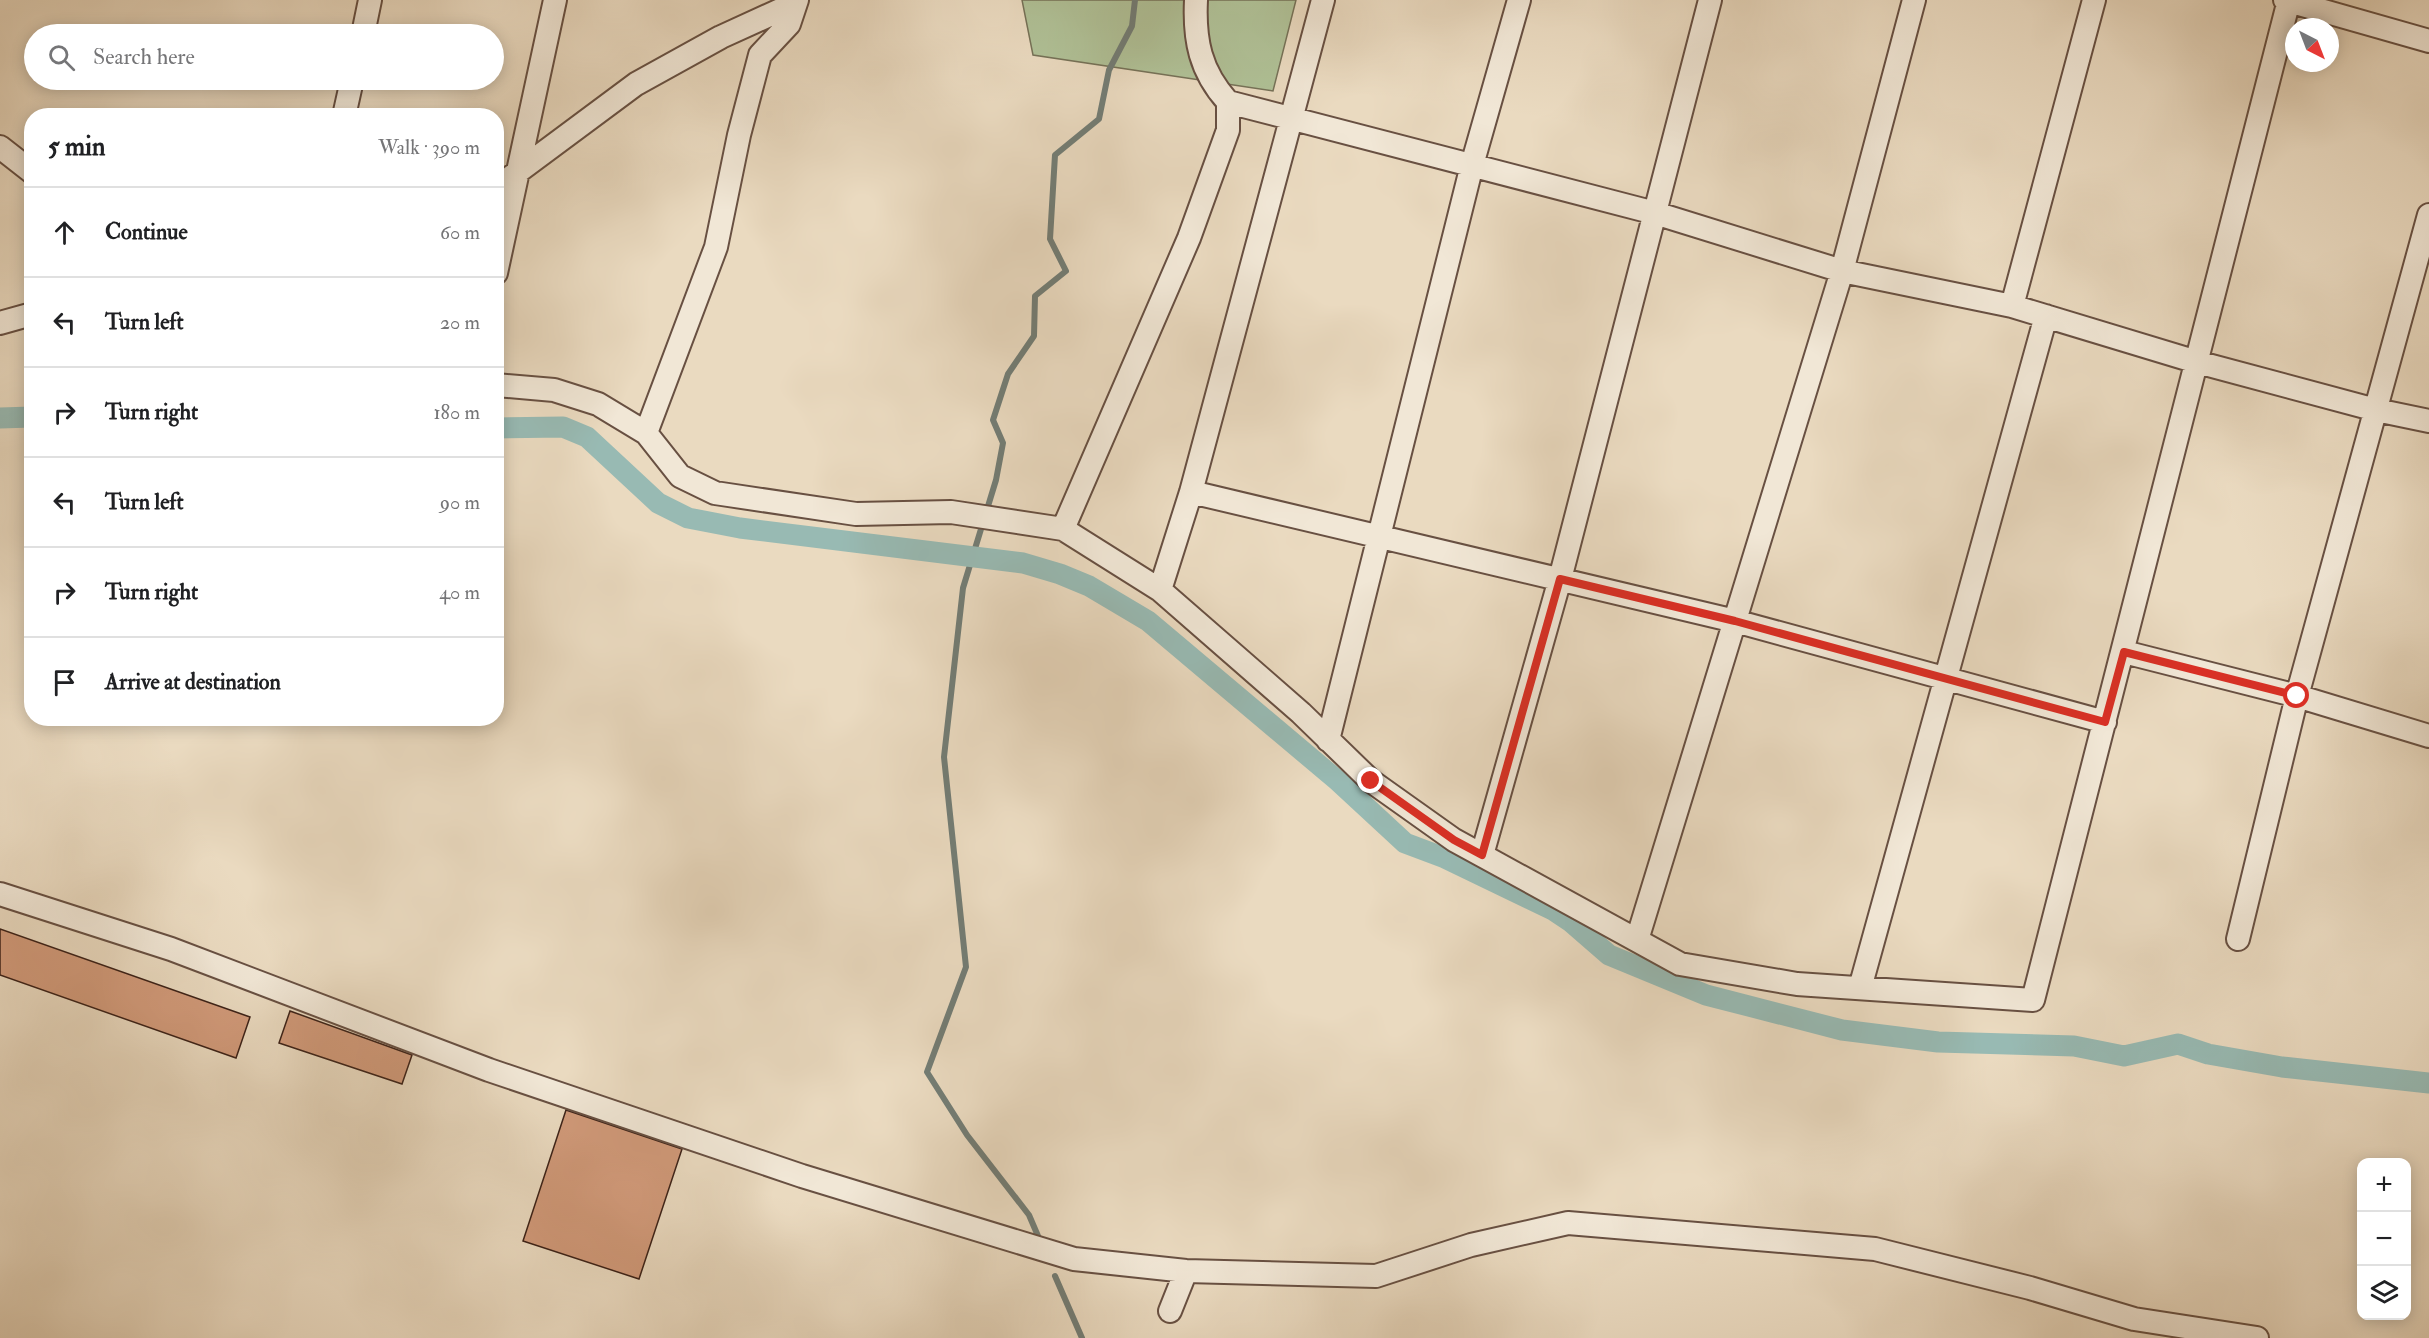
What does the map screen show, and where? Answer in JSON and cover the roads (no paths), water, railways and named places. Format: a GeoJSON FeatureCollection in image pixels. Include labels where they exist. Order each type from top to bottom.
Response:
{"type":"FeatureCollection","features":[{"type":"Feature","properties":{"kind":"street"},"geometry":{"type":"LineString","coordinates":[[365,24],[370,0]]}},
{"type":"Feature","properties":{"kind":"street"},"geometry":{"type":"LineString","coordinates":[[504,238],[555,0]]}},
{"type":"Feature","properties":{"kind":"street"},"geometry":{"type":"LineString","coordinates":[[504,182],[636,84],[721,37],[789,6],[796,0]]}},
{"type":"Feature","properties":{"kind":"street"},"geometry":{"type":"LineString","coordinates":[[646,433],[716,247],[760,55],[789,24],[796,0]]}},
{"type":"Feature","properties":{"kind":"street"},"geometry":{"type":"LineString","coordinates":[[1196,0],[1194,31],[1211,83],[1228,102],[1655,213],[1842,271],[2012,306],[2197,362],[2376,410],[2429,421]]}},
{"type":"Feature","properties":{"kind":"street"},"geometry":{"type":"LineString","coordinates":[[1160,590],[1191,492],[1323,0]]}},
{"type":"Feature","properties":{"kind":"street"},"geometry":{"type":"LineString","coordinates":[[1328,740],[1381,537],[1472,165],[1519,0]]}},
{"type":"Feature","properties":{"kind":"street"},"geometry":{"type":"LineString","coordinates":[[1482,855],[1560,579],[1710,0]]}},
{"type":"Feature","properties":{"kind":"street"},"geometry":{"type":"LineString","coordinates":[[1637,940],[1842,271],[1914,0]]}},
{"type":"Feature","properties":{"kind":"street"},"geometry":{"type":"LineString","coordinates":[[2012,306],[2094,0]]}},
{"type":"Feature","properties":{"kind":"street"},"geometry":{"type":"LineString","coordinates":[[504,387],[554,390],[598,404],[646,433],[680,476],[714,493],[856,514],[951,512],[1063,529],[1160,590],[1371,781],[1454,840],[1680,964],[1797,984],[2032,1000],[2124,652],[2287,0],[2429,40]]}},
{"type":"Feature","properties":{"kind":"street"},"geometry":{"type":"LineString","coordinates":[[346,108],[350,90]]}},
{"type":"Feature","properties":{"kind":"street"},"geometry":{"type":"LineString","coordinates":[[1063,529],[1189,238],[1228,130],[1228,102]]}},
{"type":"Feature","properties":{"kind":"street"},"geometry":{"type":"LineString","coordinates":[[0,147],[24,166]]}},
{"type":"Feature","properties":{"kind":"street"},"geometry":{"type":"LineString","coordinates":[[2238,939],[2297,696],[2429,215]]}},
{"type":"Feature","properties":{"kind":"street"},"geometry":{"type":"LineString","coordinates":[[0,323],[24,316]]}},
{"type":"Feature","properties":{"kind":"street"},"geometry":{"type":"LineString","coordinates":[[1860,988],[2046,316]]}},
{"type":"Feature","properties":{"kind":"street"},"geometry":{"type":"LineString","coordinates":[[1191,492],[1735,621],[2105,722]]}},
{"type":"Feature","properties":{"kind":"street"},"geometry":{"type":"LineString","coordinates":[[2124,652],[2297,696],[2429,736]]}},
{"type":"Feature","properties":{"kind":"street"},"geometry":{"type":"LineString","coordinates":[[0,894],[171,949],[489,1070],[802,1176],[1074,1259],[1186,1271],[1376,1276],[1471,1245],[1568,1223],[1875,1249],[2030,1288],[2134,1319],[2257,1338]]}},
{"type":"Feature","properties":{"kind":"street"},"geometry":{"type":"LineString","coordinates":[[1170,1311],[1186,1271]]}},
{"type":"Feature","properties":{"kind":"waterway"},"geometry":{"type":"LineString","coordinates":[[1041,1243],[1029,1215],[967,1135],[927,1072],[966,967],[944,757],[963,588],[996,480],[1003,443],[993,420],[1008,374],[1034,336],[1035,296],[1066,271],[1050,239],[1055,155],[1099,119],[1109,70],[1132,26],[1135,0]]}},
{"type":"Feature","properties":{"kind":"waterway"},"geometry":{"type":"LineString","coordinates":[[0,418],[24,417]]}},
{"type":"Feature","properties":{"kind":"waterway"},"geometry":{"type":"LineString","coordinates":[[504,428],[563,427],[587,437],[658,503],[688,518],[740,528],[1023,563],[1089,586],[1148,621],[1338,781],[1405,843],[1445,858],[1553,910],[1571,922],[1609,955],[1706,995],[1842,1030],[1938,1042],[2074,1046],[2124,1056],[2178,1044],[2208,1054],[2282,1067],[2429,1083]]}},
{"type":"Feature","properties":{"kind":"waterway"},"geometry":{"type":"LineString","coordinates":[[1055,1276],[1082,1338]]}}]}
